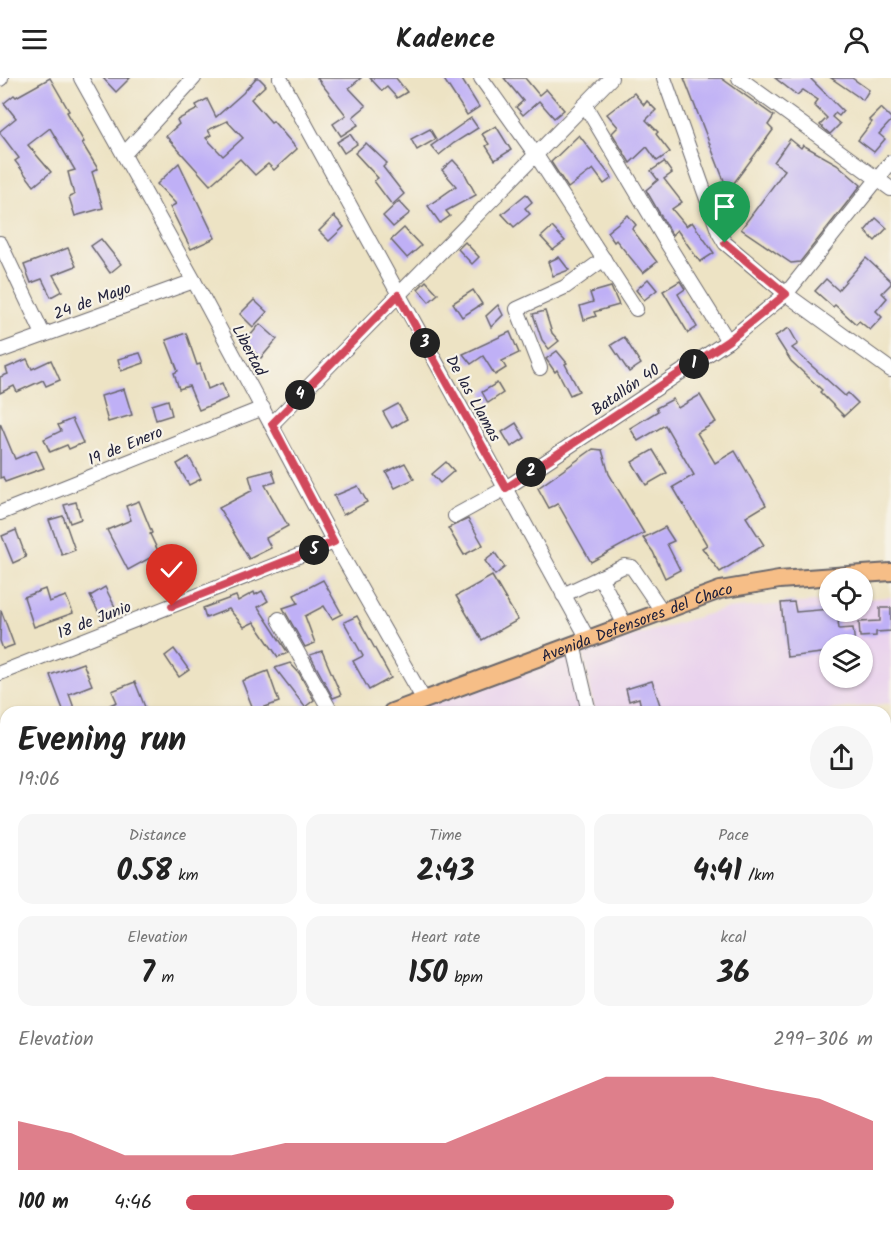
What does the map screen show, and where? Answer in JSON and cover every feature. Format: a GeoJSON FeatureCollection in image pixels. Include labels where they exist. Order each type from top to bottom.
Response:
{"type":"FeatureCollection","features":[{"type":"Feature","properties":{"kind":"main road","name":"Avenida Defensores del Chaco"},"geometry":{"type":"LineString","coordinates":[[408,706],[720,590],[756,583],[891,572]]}},
{"type":"Feature","properties":{"kind":"street","name":"Libertad"},"geometry":{"type":"LineString","coordinates":[[81,78],[125,153],[334,542],[424,700]]}},
{"type":"Feature","properties":{"kind":"street"},"geometry":{"type":"LineString","coordinates":[[125,153],[194,78]]}},
{"type":"Feature","properties":{"kind":"street","name":"De las Llamas"},"geometry":{"type":"LineString","coordinates":[[280,78],[563,594],[580,641],[588,706]]}},
{"type":"Feature","properties":{"kind":"street"},"geometry":{"type":"LineString","coordinates":[[481,78],[536,155],[636,309]]}},
{"type":"Feature","properties":{"kind":"street"},"geometry":{"type":"LineString","coordinates":[[272,424],[611,78]]}},
{"type":"Feature","properties":{"kind":"street"},"geometry":{"type":"LineString","coordinates":[[664,78],[719,233],[725,243],[786,294],[891,370]]}},
{"type":"Feature","properties":{"kind":"street"},"geometry":{"type":"LineString","coordinates":[[739,78],[891,189]]}},
{"type":"Feature","properties":{"kind":"street"},"geometry":{"type":"LineString","coordinates":[[585,105],[728,341]]}},
{"type":"Feature","properties":{"kind":"street","name":"Batallón 40"},"geometry":{"type":"LineString","coordinates":[[455,516],[506,488],[728,341],[786,294],[891,162]]}},
{"type":"Feature","properties":{"kind":"street"},"geometry":{"type":"LineString","coordinates":[[0,243],[43,334]]}},
{"type":"Feature","properties":{"kind":"street"},"geometry":{"type":"LineString","coordinates":[[540,368],[517,309],[565,287],[604,259]]}},
{"type":"Feature","properties":{"kind":"street","name":"24 de Mayo"},"geometry":{"type":"LineString","coordinates":[[0,351],[194,281]]}},
{"type":"Feature","properties":{"kind":"street","name":"19 de Enero"},"geometry":{"type":"LineString","coordinates":[[0,513],[263,408]]}},
{"type":"Feature","properties":{"kind":"street","name":"18 de Junio"},"geometry":{"type":"LineString","coordinates":[[0,673],[334,542]]}},
{"type":"Feature","properties":{"kind":"street"},"geometry":{"type":"LineString","coordinates":[[563,594],[624,566],[632,567],[662,611]]}},
{"type":"Feature","properties":{"kind":"street"},"geometry":{"type":"LineString","coordinates":[[600,577],[625,625]]}},
{"type":"Feature","properties":{"kind":"street"},"geometry":{"type":"LineString","coordinates":[[279,619],[328,706]]}},
{"type":"Feature","properties":{"kind":"shaded area"},"geometry":{"type":"Polygon","coordinates":[[[891,597],[891,703],[865,706],[594,706],[583,651],[725,609],[819,602],[819,622],[873,622],[873,598],[891,597]]]}},
{"type":"Feature","properties":{"kind":"shaded area"},"geometry":{"type":"Polygon","coordinates":[[[572,645],[586,706],[416,706],[572,645]]]}},
{"type":"Feature","properties":{"kind":"building"},"geometry":{"type":"Polygon","coordinates":[[[50,78],[69,111],[67,112],[84,142],[82,143],[98,169],[92,172],[103,208],[75,216],[69,197],[74,195],[68,172],[75,170],[50,128],[28,145],[51,172],[34,186],[15,161],[19,158],[0,133],[16,118],[4,103],[14,95],[16,97],[50,78]]]}},
{"type":"Feature","properties":{"kind":"building"},"geometry":{"type":"Polygon","coordinates":[[[103,78],[130,78],[116,92],[103,78]]]}},
{"type":"Feature","properties":{"kind":"building"},"geometry":{"type":"Polygon","coordinates":[[[256,78],[266,85],[251,99],[297,149],[274,170],[268,164],[255,175],[240,159],[210,185],[166,136],[179,124],[177,120],[198,109],[196,105],[207,99],[216,117],[256,78]],[[227,121],[208,130],[211,135],[206,138],[223,156],[243,138],[227,121]]]}},
{"type":"Feature","properties":{"kind":"building"},"geometry":{"type":"Polygon","coordinates":[[[317,78],[361,78],[349,88],[366,106],[353,117],[358,125],[341,136],[333,124],[346,115],[317,78]]]}},
{"type":"Feature","properties":{"kind":"building"},"geometry":{"type":"Polygon","coordinates":[[[370,78],[396,78],[407,92],[397,98],[387,87],[382,91],[370,78]]]}},
{"type":"Feature","properties":{"kind":"building"},"geometry":{"type":"Polygon","coordinates":[[[443,78],[461,78],[479,107],[467,115],[443,78]]]}},
{"type":"Feature","properties":{"kind":"building"},"geometry":{"type":"Polygon","coordinates":[[[504,78],[525,78],[539,95],[546,89],[564,110],[554,118],[539,101],[523,115],[516,107],[523,101],[504,78]]]}},
{"type":"Feature","properties":{"kind":"building"},"geometry":{"type":"Polygon","coordinates":[[[684,78],[721,78],[774,116],[768,125],[773,130],[728,191],[684,78]]]}},
{"type":"Feature","properties":{"kind":"building"},"geometry":{"type":"Polygon","coordinates":[[[775,78],[812,78],[843,111],[839,116],[835,113],[832,117],[840,124],[830,134],[820,125],[827,118],[814,105],[818,100],[803,90],[797,95],[775,78]]]}},
{"type":"Feature","properties":{"kind":"building"},"geometry":{"type":"Polygon","coordinates":[[[831,78],[852,78],[869,90],[863,100],[831,78]]]}},
{"type":"Feature","properties":{"kind":"building"},"geometry":{"type":"Polygon","coordinates":[[[634,93],[644,105],[647,101],[656,110],[646,120],[658,132],[656,134],[670,152],[657,161],[647,147],[630,163],[612,133],[618,127],[607,114],[634,93]]]}},
{"type":"Feature","properties":{"kind":"building"},"geometry":{"type":"Polygon","coordinates":[[[881,108],[891,118],[891,121],[879,134],[885,139],[874,152],[858,140],[872,122],[869,120],[881,108]]]}},
{"type":"Feature","properties":{"kind":"building"},"geometry":{"type":"Polygon","coordinates":[[[471,118],[478,128],[439,155],[431,146],[471,118]]]}},
{"type":"Feature","properties":{"kind":"building"},"geometry":{"type":"Polygon","coordinates":[[[496,126],[511,150],[495,160],[482,134],[496,126]]]}},
{"type":"Feature","properties":{"kind":"building"},"geometry":{"type":"Polygon","coordinates":[[[430,129],[436,139],[417,150],[411,139],[430,129]]]}},
{"type":"Feature","properties":{"kind":"building"},"geometry":{"type":"Polygon","coordinates":[[[350,134],[357,144],[344,153],[337,142],[350,134]]]}},
{"type":"Feature","properties":{"kind":"building"},"geometry":{"type":"Polygon","coordinates":[[[579,135],[612,178],[604,184],[593,169],[568,188],[551,162],[579,135]]]}},
{"type":"Feature","properties":{"kind":"building"},"geometry":{"type":"Polygon","coordinates":[[[790,139],[801,148],[803,145],[837,164],[861,185],[800,262],[791,263],[741,229],[785,170],[774,162],[790,139]]]}},
{"type":"Feature","properties":{"kind":"building"},"geometry":{"type":"Polygon","coordinates":[[[366,143],[387,163],[383,167],[404,194],[392,205],[374,181],[378,178],[355,153],[366,143]]]}},
{"type":"Feature","properties":{"kind":"building"},"geometry":{"type":"Polygon","coordinates":[[[453,160],[464,172],[476,195],[446,211],[450,216],[440,223],[428,206],[456,186],[442,170],[453,160]]]}},
{"type":"Feature","properties":{"kind":"building"},"geometry":{"type":"Polygon","coordinates":[[[664,162],[672,173],[664,179],[682,202],[672,209],[686,226],[692,222],[714,253],[700,262],[677,230],[672,235],[646,190],[658,180],[651,171],[664,162]]]}},
{"type":"Feature","properties":{"kind":"building"},"geometry":{"type":"Polygon","coordinates":[[[179,163],[215,238],[191,249],[170,207],[176,204],[157,184],[179,163]]]}},
{"type":"Feature","properties":{"kind":"building"},"geometry":{"type":"Polygon","coordinates":[[[526,194],[532,202],[525,208],[530,214],[514,227],[502,214],[526,194]]]}},
{"type":"Feature","properties":{"kind":"building"},"geometry":{"type":"Polygon","coordinates":[[[399,201],[410,213],[393,227],[383,216],[399,201]]]}},
{"type":"Feature","properties":{"kind":"building"},"geometry":{"type":"Polygon","coordinates":[[[628,215],[636,225],[632,229],[657,262],[643,273],[607,232],[628,215]]]}},
{"type":"Feature","properties":{"kind":"building"},"geometry":{"type":"Polygon","coordinates":[[[334,216],[344,227],[329,241],[319,231],[334,216]]]}},
{"type":"Feature","properties":{"kind":"building"},"geometry":{"type":"Polygon","coordinates":[[[876,218],[887,228],[875,241],[865,231],[876,218]]]}},
{"type":"Feature","properties":{"kind":"building"},"geometry":{"type":"Polygon","coordinates":[[[552,227],[565,241],[553,250],[541,237],[552,227]]]}},
{"type":"Feature","properties":{"kind":"building"},"geometry":{"type":"Polygon","coordinates":[[[404,228],[421,246],[407,258],[391,240],[404,228]]]}},
{"type":"Feature","properties":{"kind":"building"},"geometry":{"type":"Polygon","coordinates":[[[101,239],[121,264],[110,273],[91,246],[101,239]]]}},
{"type":"Feature","properties":{"kind":"building"},"geometry":{"type":"Polygon","coordinates":[[[465,242],[479,257],[472,264],[458,249],[465,242]]]}},
{"type":"Feature","properties":{"kind":"building"},"geometry":{"type":"Polygon","coordinates":[[[68,248],[76,266],[53,275],[62,291],[51,297],[42,279],[31,283],[24,265],[68,248]]]}},
{"type":"Feature","properties":{"kind":"building"},"geometry":{"type":"Polygon","coordinates":[[[559,257],[569,270],[553,276],[548,262],[559,257]]]}},
{"type":"Feature","properties":{"kind":"building"},"geometry":{"type":"Polygon","coordinates":[[[866,258],[891,281],[882,293],[887,298],[876,311],[882,317],[870,330],[859,321],[856,324],[815,291],[826,279],[838,290],[866,258]]]}},
{"type":"Feature","properties":{"kind":"building"},"geometry":{"type":"Polygon","coordinates":[[[648,279],[657,290],[644,300],[636,290],[648,279]]]}},
{"type":"Feature","properties":{"kind":"building"},"geometry":{"type":"Polygon","coordinates":[[[426,281],[438,294],[429,302],[418,289],[426,281]]]}},
{"type":"Feature","properties":{"kind":"building"},"geometry":{"type":"Polygon","coordinates":[[[680,281],[685,289],[678,294],[697,327],[688,333],[663,291],[680,281]]]}},
{"type":"Feature","properties":{"kind":"building"},"geometry":{"type":"Polygon","coordinates":[[[611,287],[619,305],[594,312],[596,316],[584,320],[580,306],[593,302],[590,293],[611,287]]]}},
{"type":"Feature","properties":{"kind":"building"},"geometry":{"type":"Polygon","coordinates":[[[473,290],[482,304],[462,317],[453,303],[473,290]]]}},
{"type":"Feature","properties":{"kind":"building"},"geometry":{"type":"Polygon","coordinates":[[[254,300],[267,312],[253,327],[240,314],[254,300]]]}},
{"type":"Feature","properties":{"kind":"building"},"geometry":{"type":"Polygon","coordinates":[[[498,305],[503,315],[491,327],[486,316],[498,305]]]}},
{"type":"Feature","properties":{"kind":"building"},"geometry":{"type":"Polygon","coordinates":[[[545,311],[552,333],[559,341],[549,349],[542,340],[533,314],[545,311]]]}},
{"type":"Feature","properties":{"kind":"building"},"geometry":{"type":"Polygon","coordinates":[[[260,324],[277,339],[261,358],[244,343],[260,324]]]}},
{"type":"Feature","properties":{"kind":"building"},"geometry":{"type":"Polygon","coordinates":[[[789,328],[798,344],[792,348],[845,396],[848,393],[858,403],[844,416],[820,392],[822,390],[791,361],[775,336],[789,328]]]}},
{"type":"Feature","properties":{"kind":"building"},"geometry":{"type":"Polygon","coordinates":[[[510,332],[519,353],[502,361],[506,368],[495,375],[483,356],[471,364],[463,354],[510,332]]]}},
{"type":"Feature","properties":{"kind":"building"},"geometry":{"type":"Polygon","coordinates":[[[186,333],[208,389],[222,383],[228,398],[199,410],[189,386],[179,389],[174,373],[178,371],[166,340],[186,333]]]}},
{"type":"Feature","properties":{"kind":"building"},"geometry":{"type":"Polygon","coordinates":[[[624,337],[641,364],[629,372],[611,345],[624,337]]]}},
{"type":"Feature","properties":{"kind":"building"},"geometry":{"type":"Polygon","coordinates":[[[557,351],[567,363],[565,364],[579,391],[570,395],[557,370],[555,372],[546,359],[557,351]]]}},
{"type":"Feature","properties":{"kind":"building"},"geometry":{"type":"Polygon","coordinates":[[[140,353],[144,363],[121,371],[118,359],[140,353]]]}},
{"type":"Feature","properties":{"kind":"building"},"geometry":{"type":"Polygon","coordinates":[[[27,359],[32,369],[51,360],[60,380],[46,386],[43,380],[17,392],[14,386],[0,393],[0,377],[8,374],[6,368],[27,359]]]}},
{"type":"Feature","properties":{"kind":"building"},"geometry":{"type":"Polygon","coordinates":[[[497,383],[503,393],[488,403],[482,392],[497,383]]]}},
{"type":"Feature","properties":{"kind":"building"},"geometry":{"type":"Polygon","coordinates":[[[124,389],[132,415],[108,422],[101,396],[124,389]]]}},
{"type":"Feature","properties":{"kind":"building"},"geometry":{"type":"Polygon","coordinates":[[[700,395],[716,422],[697,433],[715,463],[735,451],[766,505],[746,517],[764,545],[720,572],[702,548],[707,545],[673,487],[694,475],[665,425],[638,441],[630,428],[658,411],[656,408],[673,399],[678,408],[700,395]]]}},
{"type":"Feature","properties":{"kind":"building"},"geometry":{"type":"Polygon","coordinates":[[[168,400],[172,415],[156,420],[152,405],[168,400]]]}},
{"type":"Feature","properties":{"kind":"building"},"geometry":{"type":"Polygon","coordinates":[[[398,404],[407,419],[392,428],[383,412],[398,404]]]}},
{"type":"Feature","properties":{"kind":"building"},"geometry":{"type":"Polygon","coordinates":[[[72,419],[83,443],[69,449],[67,445],[50,452],[44,439],[61,431],[58,425],[72,419]]]}},
{"type":"Feature","properties":{"kind":"building"},"geometry":{"type":"Polygon","coordinates":[[[0,423],[15,459],[36,450],[44,468],[5,482],[3,477],[0,478],[0,423]]]}},
{"type":"Feature","properties":{"kind":"building"},"geometry":{"type":"Polygon","coordinates":[[[516,423],[525,438],[511,447],[502,432],[516,423]]]}},
{"type":"Feature","properties":{"kind":"building"},"geometry":{"type":"Polygon","coordinates":[[[593,449],[602,450],[609,474],[644,533],[591,562],[558,504],[549,508],[538,488],[593,449]]]}},
{"type":"Feature","properties":{"kind":"building"},"geometry":{"type":"Polygon","coordinates":[[[653,450],[667,473],[646,485],[632,462],[653,450]]]}},
{"type":"Feature","properties":{"kind":"building"},"geometry":{"type":"Polygon","coordinates":[[[189,457],[201,479],[189,485],[177,464],[189,457]]]}},
{"type":"Feature","properties":{"kind":"building"},"geometry":{"type":"Polygon","coordinates":[[[446,462],[454,471],[440,483],[432,474],[446,462]]]}},
{"type":"Feature","properties":{"kind":"building"},"geometry":{"type":"Polygon","coordinates":[[[405,463],[414,479],[395,488],[386,472],[405,463]]]}},
{"type":"Feature","properties":{"kind":"building"},"geometry":{"type":"Polygon","coordinates":[[[272,470],[276,482],[265,485],[288,526],[266,538],[271,548],[249,559],[219,508],[253,490],[249,476],[272,470]]]}},
{"type":"Feature","properties":{"kind":"building"},"geometry":{"type":"Polygon","coordinates":[[[358,486],[367,502],[343,515],[334,496],[358,486]]]}},
{"type":"Feature","properties":{"kind":"building"},"geometry":{"type":"Polygon","coordinates":[[[139,501],[159,553],[128,570],[107,530],[131,520],[126,506],[139,501]]]}},
{"type":"Feature","properties":{"kind":"building"},"geometry":{"type":"Polygon","coordinates":[[[76,502],[81,519],[70,523],[64,505],[76,502]]]}},
{"type":"Feature","properties":{"kind":"building"},"geometry":{"type":"Polygon","coordinates":[[[63,516],[75,550],[62,555],[49,520],[63,516]]]}},
{"type":"Feature","properties":{"kind":"building"},"geometry":{"type":"Polygon","coordinates":[[[468,519],[483,545],[464,555],[448,528],[468,519]]]}},
{"type":"Feature","properties":{"kind":"building"},"geometry":{"type":"Polygon","coordinates":[[[665,527],[674,541],[667,544],[680,570],[665,578],[653,552],[643,538],[665,527]]]}},
{"type":"Feature","properties":{"kind":"building"},"geometry":{"type":"Polygon","coordinates":[[[16,530],[26,557],[13,563],[2,536],[16,530]]]}},
{"type":"Feature","properties":{"kind":"building"},"geometry":{"type":"Polygon","coordinates":[[[495,553],[505,567],[495,575],[485,561],[495,553]]]}},
{"type":"Feature","properties":{"kind":"building"},"geometry":{"type":"Polygon","coordinates":[[[492,576],[518,620],[482,640],[456,596],[492,576]]]}},
{"type":"Feature","properties":{"kind":"building"},"geometry":{"type":"Polygon","coordinates":[[[323,580],[342,614],[332,619],[324,606],[305,616],[315,643],[305,647],[283,608],[298,603],[294,595],[323,580]]]}},
{"type":"Feature","properties":{"kind":"building"},"geometry":{"type":"Polygon","coordinates":[[[105,587],[115,607],[100,615],[90,596],[105,587]]]}},
{"type":"Feature","properties":{"kind":"building"},"geometry":{"type":"Polygon","coordinates":[[[45,589],[49,602],[66,596],[73,613],[34,627],[24,597],[45,589]]]}},
{"type":"Feature","properties":{"kind":"building"},"geometry":{"type":"Polygon","coordinates":[[[262,591],[268,601],[258,607],[288,653],[278,657],[254,622],[244,627],[229,609],[206,618],[203,608],[236,596],[238,601],[254,592],[255,595],[262,591]]]}},
{"type":"Feature","properties":{"kind":"building"},"geometry":{"type":"Polygon","coordinates":[[[794,602],[796,612],[819,610],[819,622],[838,622],[839,629],[853,628],[854,634],[819,634],[819,653],[787,657],[781,603],[794,602]]]}},
{"type":"Feature","properties":{"kind":"building"},"geometry":{"type":"Polygon","coordinates":[[[880,608],[891,608],[891,631],[876,632],[876,636],[860,634],[859,622],[880,621],[880,608]]]}},
{"type":"Feature","properties":{"kind":"building"},"geometry":{"type":"Polygon","coordinates":[[[1,610],[14,645],[3,649],[0,641],[1,610]]]}},
{"type":"Feature","properties":{"kind":"building"},"geometry":{"type":"Polygon","coordinates":[[[357,616],[391,678],[369,690],[353,661],[363,656],[344,622],[357,616]]]}},
{"type":"Feature","properties":{"kind":"building"},"geometry":{"type":"Polygon","coordinates":[[[174,649],[189,670],[179,677],[165,656],[174,649]]]}},
{"type":"Feature","properties":{"kind":"building"},"geometry":{"type":"Polygon","coordinates":[[[322,651],[341,695],[333,698],[310,655],[322,651]]]}},
{"type":"Feature","properties":{"kind":"building"},"geometry":{"type":"Polygon","coordinates":[[[83,663],[92,685],[69,694],[73,706],[62,706],[50,675],[83,663]]]}},
{"type":"Feature","properties":{"kind":"building"},"geometry":{"type":"Polygon","coordinates":[[[290,663],[299,673],[314,700],[304,706],[275,668],[290,663]]]}},
{"type":"Feature","properties":{"kind":"building"},"geometry":{"type":"Polygon","coordinates":[[[268,671],[279,702],[268,706],[252,706],[242,681],[268,671]]]}},
{"type":"Feature","properties":{"kind":"building"},"geometry":{"type":"Polygon","coordinates":[[[652,681],[660,706],[641,706],[639,698],[629,701],[626,689],[652,681]]]}},
{"type":"Feature","properties":{"kind":"building"},"geometry":{"type":"Polygon","coordinates":[[[135,682],[145,706],[110,706],[117,702],[112,691],[135,682]]]}},
{"type":"Feature","properties":{"kind":"route"},"geometry":{"type":"LineString","coordinates":[[172,606],[334,542],[272,424],[398,295],[506,488],[728,341],[786,294],[725,243]]}}]}
